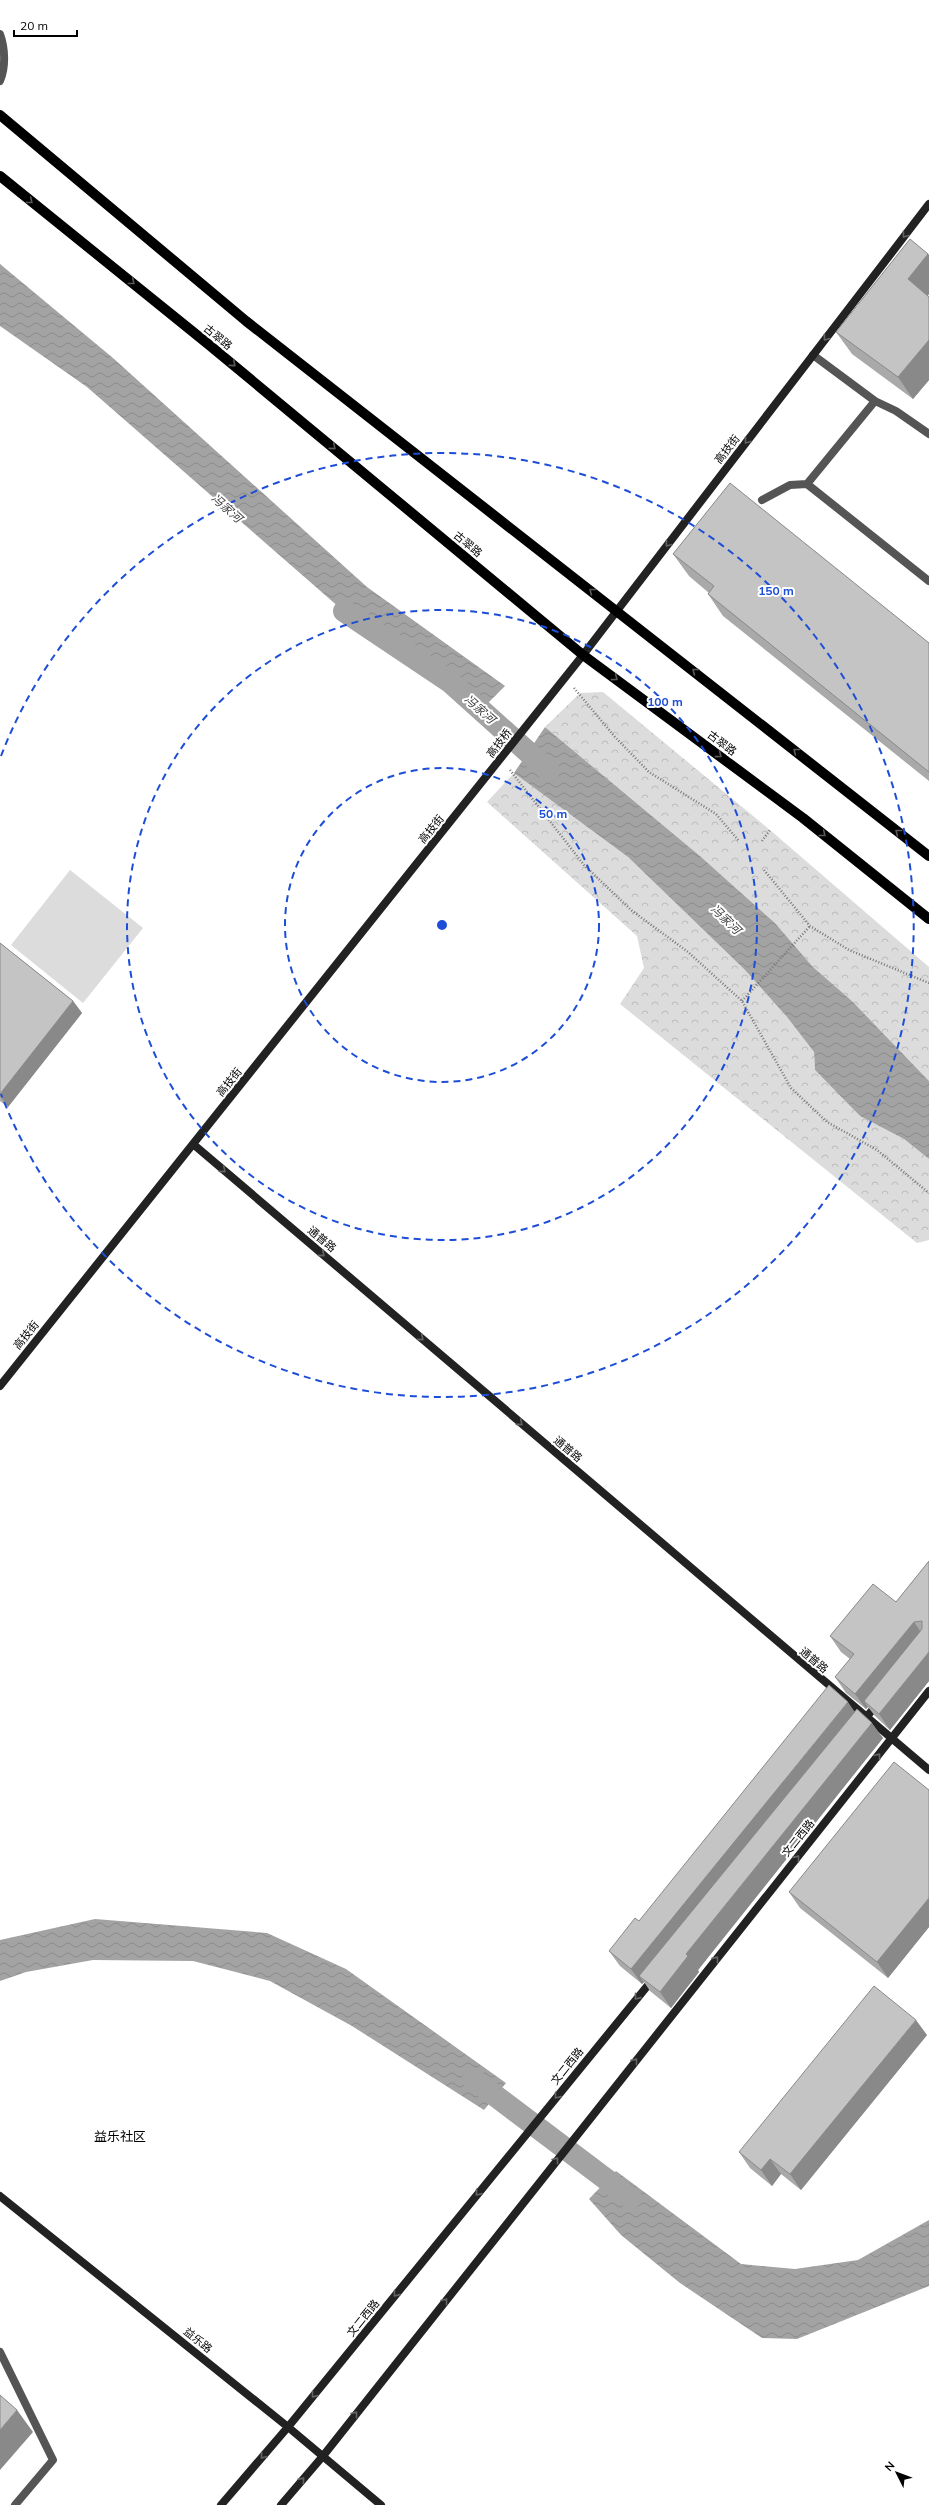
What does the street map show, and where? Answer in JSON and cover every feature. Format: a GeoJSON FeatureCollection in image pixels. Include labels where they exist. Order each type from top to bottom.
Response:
{"type":"FeatureCollection","features":[{"type":"Feature","properties":{"kind":"main road"},"geometry":{"type":"LineString","coordinates":[[0,115],[246,321],[929,856]]}},
{"type":"Feature","properties":{"kind":"main road","name":"古翠路"},"geometry":{"type":"LineString","coordinates":[[0,176],[208,344],[583,654],[803,818],[929,919]]}},
{"type":"Feature","properties":{"kind":"street"},"geometry":{"type":"LineString","coordinates":[[0,34],[3,42],[4,72],[0,81]]}},
{"type":"Feature","properties":{"kind":"street","name":"高技街"},"geometry":{"type":"LineString","coordinates":[[541,708],[929,204]]}},
{"type":"Feature","properties":{"kind":"street"},"geometry":{"type":"LineString","coordinates":[[813,355],[875,401],[896,411],[929,434]]}},
{"type":"Feature","properties":{"kind":"street"},"geometry":{"type":"LineString","coordinates":[[762,500],[790,486],[807,484],[875,401]]}},
{"type":"Feature","properties":{"kind":"street"},"geometry":{"type":"LineString","coordinates":[[807,484],[929,581]]}},
{"type":"Feature","properties":{"kind":"street","name":"高技桥"},"geometry":{"type":"LineString","coordinates":[[474,792],[541,708]]}},
{"type":"Feature","properties":{"kind":"street","name":"高技街"},"geometry":{"type":"LineString","coordinates":[[0,1386],[474,792]]}},
{"type":"Feature","properties":{"kind":"street","name":"通普路"},"geometry":{"type":"LineString","coordinates":[[194,1144],[866,1718],[929,1770]]}},
{"type":"Feature","properties":{"kind":"street","name":"文二西路"},"geometry":{"type":"LineString","coordinates":[[281,2505],[323,2456],[532,2190],[929,1692]]}},
{"type":"Feature","properties":{"kind":"street"},"geometry":{"type":"LineString","coordinates":[[856,1731],[886,1694]]}},
{"type":"Feature","properties":{"kind":"street","name":"文二西路"},"geometry":{"type":"LineString","coordinates":[[222,2505],[288,2427],[659,1970]]}},
{"type":"Feature","properties":{"kind":"street","name":"益乐路"},"geometry":{"type":"LineString","coordinates":[[0,2196],[288,2427],[380,2505]]}},
{"type":"Feature","properties":{"kind":"street"},"geometry":{"type":"LineString","coordinates":[[0,2352],[53,2460],[15,2505]]}},
{"type":"Feature","properties":{"kind":"path"},"geometry":{"type":"LineString","coordinates":[[580,693],[615,737],[649,772],[716,814],[739,841]]}},
{"type":"Feature","properties":{"kind":"path"},"geometry":{"type":"LineString","coordinates":[[514,773],[584,865],[631,910],[688,952],[742,1002],[791,1088],[827,1122],[877,1150],[929,1193]]}},
{"type":"Feature","properties":{"kind":"path"},"geometry":{"type":"LineString","coordinates":[[762,841],[770,830]]}},
{"type":"Feature","properties":{"kind":"path"},"geometry":{"type":"LineString","coordinates":[[764,870],[810,926],[849,950],[929,983]]}},
{"type":"Feature","properties":{"kind":"path"},"geometry":{"type":"LineString","coordinates":[[742,1002],[810,926]]}},
{"type":"Feature","properties":{"kind":"green space"},"geometry":{"type":"Polygon","coordinates":[[[603,692],[770,830],[929,967],[929,1081],[852,1001],[813,967],[775,923],[700,856],[545,727],[580,693],[603,692]]]}},
{"type":"Feature","properties":{"kind":"green space"},"geometry":{"type":"Polygon","coordinates":[[[514,773],[628,857],[745,970],[787,1017],[814,1052],[815,1070],[860,1116],[904,1139],[929,1159],[929,1240],[917,1243],[620,1004],[644,968],[637,936],[487,802],[514,773]]]}},
{"type":"Feature","properties":{"kind":"green space"},"geometry":{"type":"Polygon","coordinates":[[[70,870],[143,928],[83,1003],[11,945],[70,870]]]}},
{"type":"Feature","properties":{"kind":"water"},"geometry":{"type":"Polygon","coordinates":[[[0,264],[113,358],[367,587],[505,686],[481,710],[450,682],[348,615],[87,387],[0,326],[0,264]]]}},
{"type":"Feature","properties":{"kind":"water"},"geometry":{"type":"Polygon","coordinates":[[[545,727],[700,856],[775,923],[813,967],[852,1001],[929,1081],[929,1159],[904,1139],[860,1116],[815,1070],[814,1052],[787,1017],[745,970],[628,857],[514,773],[545,727]]]}},
{"type":"Feature","properties":{"kind":"water"},"geometry":{"type":"Polygon","coordinates":[[[95,1919],[267,1933],[346,1969],[506,2083],[484,2110],[352,2026],[270,1981],[193,1961],[93,1960],[26,1972],[0,1981],[0,1940],[95,1919]]]}},
{"type":"Feature","properties":{"kind":"water"},"geometry":{"type":"Polygon","coordinates":[[[616,2171],[741,2264],[795,2269],[858,2260],[929,2220],[929,2286],[797,2339],[762,2338],[680,2283],[621,2235],[589,2199],[616,2171]]]}},
{"type":"Feature","properties":{"kind":"building"},"geometry":{"type":"Polygon","coordinates":[[[910,239],[928,254],[908,279],[929,297],[929,340],[898,377],[836,332],[910,239]]]}},
{"type":"Feature","properties":{"kind":"building"},"geometry":{"type":"Polygon","coordinates":[[[730,483],[929,643],[929,772],[708,594],[714,586],[673,554],[730,483]]]}},
{"type":"Feature","properties":{"kind":"building"},"geometry":{"type":"Polygon","coordinates":[[[0,943],[73,1001],[0,1094],[0,943]]]}},
{"type":"Feature","properties":{"kind":"building"},"geometry":{"type":"Polygon","coordinates":[[[929,1561],[929,1652],[879,1714],[864,1701],[922,1629],[922,1621],[914,1622],[855,1694],[835,1677],[854,1654],[830,1636],[873,1584],[896,1602],[929,1561]]]}},
{"type":"Feature","properties":{"kind":"building"},"geometry":{"type":"Polygon","coordinates":[[[829,1685],[848,1702],[631,1969],[609,1951],[635,1918],[639,1921],[829,1685]]]}},
{"type":"Feature","properties":{"kind":"building"},"geometry":{"type":"Polygon","coordinates":[[[857,1709],[872,1723],[686,1954],[688,1956],[660,1992],[639,1976],[857,1709]]]}},
{"type":"Feature","properties":{"kind":"building"},"geometry":{"type":"Polygon","coordinates":[[[894,1762],[929,1790],[929,1898],[877,1962],[789,1892],[894,1762]]]}},
{"type":"Feature","properties":{"kind":"building"},"geometry":{"type":"Polygon","coordinates":[[[874,1986],[916,2020],[790,2174],[770,2159],[761,2170],[739,2152],[874,1986]]]}},
{"type":"Feature","properties":{"kind":"building"},"geometry":{"type":"Polygon","coordinates":[[[0,2395],[17,2410],[0,2430],[0,2395]]]}},
{"type":"Feature","properties":{"kind":"waterway","name":"冯家河"},"geometry":{"type":"LineString","coordinates":[[344,611],[450,682],[549,771]]}},
{"type":"Feature","properties":{"kind":"waterway"},"geometry":{"type":"LineString","coordinates":[[473,2079],[631,2198]]}},
{"type":"Feature","properties":{"kind":"district","name":"益乐社区"},"geometry":{"type":"Point","coordinates":[120,2136]}}]}
